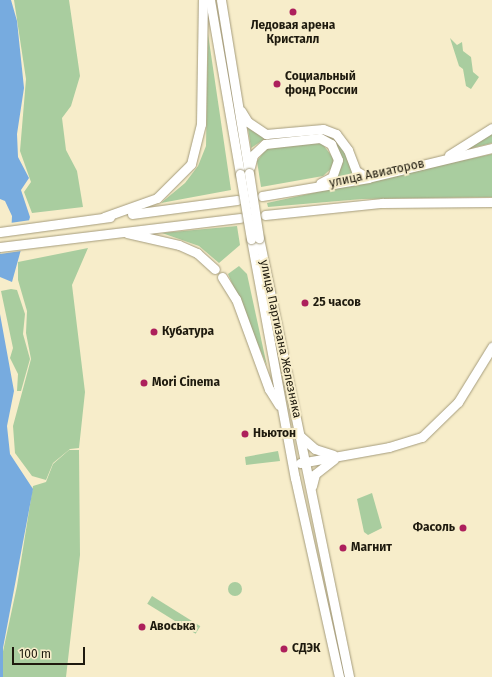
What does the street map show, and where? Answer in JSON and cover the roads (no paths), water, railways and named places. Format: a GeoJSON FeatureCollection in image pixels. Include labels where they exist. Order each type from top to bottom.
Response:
{"type":"FeatureCollection","features":[{"type":"Feature","properties":{"kind":"main road"},"geometry":{"type":"LineString","coordinates":[[104,217],[157,198],[191,164],[201,124],[204,0]]}},
{"type":"Feature","properties":{"kind":"main road","name":"улица Партизана Железняка"},"geometry":{"type":"LineString","coordinates":[[210,0],[245,173]]}},
{"type":"Feature","properties":{"kind":"main road","name":"улица Партизана Железняка"},"geometry":{"type":"LineString","coordinates":[[221,0],[237,101],[245,173],[282,411],[339,677]]}},
{"type":"Feature","properties":{"kind":"main road"},"geometry":{"type":"LineString","coordinates":[[237,101],[248,122],[266,134],[323,129],[336,134],[348,150],[356,171],[368,178]]}},
{"type":"Feature","properties":{"kind":"main road"},"geometry":{"type":"LineString","coordinates":[[438,161],[492,128]]}},
{"type":"Feature","properties":{"kind":"main road"},"geometry":{"type":"LineString","coordinates":[[245,173],[253,155],[265,144],[306,138],[326,140],[337,153],[335,171],[328,180],[306,189]]}},
{"type":"Feature","properties":{"kind":"main road","name":"улица Авиаторов"},"geometry":{"type":"LineString","coordinates":[[262,196],[368,178],[492,148]]}},
{"type":"Feature","properties":{"kind":"main road"},"geometry":{"type":"LineString","coordinates":[[0,232],[237,200]]}},
{"type":"Feature","properties":{"kind":"main road","name":"улица Авиаторов"},"geometry":{"type":"LineString","coordinates":[[265,215],[382,203],[492,202]]}},
{"type":"Feature","properties":{"kind":"main road"},"geometry":{"type":"LineString","coordinates":[[0,247],[106,232],[240,218]]}},
{"type":"Feature","properties":{"kind":"main road"},"geometry":{"type":"LineString","coordinates":[[106,232],[158,237],[197,253],[214,269]]}},
{"type":"Feature","properties":{"kind":"main road","name":"улица Партизана Железняка"},"geometry":{"type":"LineString","coordinates":[[255,239],[300,436],[350,677]]}},
{"type":"Feature","properties":{"kind":"main road"},"geometry":{"type":"LineString","coordinates":[[222,277],[236,299],[269,389],[282,411]]}},
{"type":"Feature","properties":{"kind":"main road"},"geometry":{"type":"LineString","coordinates":[[293,464],[410,442],[433,430],[458,402],[492,347]]}},
{"type":"Feature","properties":{"kind":"main road"},"geometry":{"type":"LineString","coordinates":[[300,436],[314,449],[338,456]]}},
{"type":"Feature","properties":{"kind":"main road"},"geometry":{"type":"LineString","coordinates":[[311,494],[315,474],[338,456]]}},
{"type":"Feature","properties":{"kind":"water"},"geometry":{"type":"Polygon","coordinates":[[[0,0],[11,0],[17,21],[24,88],[17,134],[18,157],[29,178],[21,190],[30,217],[12,282],[0,277],[0,248],[11,235],[12,216],[5,201],[0,199],[0,0]]]}},
{"type":"Feature","properties":{"kind":"water"},"geometry":{"type":"Polygon","coordinates":[[[0,314],[14,391],[7,426],[10,454],[33,489],[3,648],[3,677],[0,677],[0,314]]]}},
{"type":"Feature","properties":{"kind":"place","name":"Ледовая арена Кристалл"},"geometry":{"type":"Point","coordinates":[293,12]}},
{"type":"Feature","properties":{"kind":"place","name":"Социальный фонд России"},"geometry":{"type":"Point","coordinates":[277,84]}},
{"type":"Feature","properties":{"kind":"place","name":"25 часов"},"geometry":{"type":"Point","coordinates":[305,303]}},
{"type":"Feature","properties":{"kind":"place","name":"Кубатура"},"geometry":{"type":"Point","coordinates":[154,332]}},
{"type":"Feature","properties":{"kind":"place","name":"Mori Cinema"},"geometry":{"type":"Point","coordinates":[144,383]}},
{"type":"Feature","properties":{"kind":"place","name":"Ньютон"},"geometry":{"type":"Point","coordinates":[245,434]}},
{"type":"Feature","properties":{"kind":"place","name":"Фасоль"},"geometry":{"type":"Point","coordinates":[463,528]}},
{"type":"Feature","properties":{"kind":"place","name":"Магнит"},"geometry":{"type":"Point","coordinates":[343,548]}},
{"type":"Feature","properties":{"kind":"place","name":"Авоська"},"geometry":{"type":"Point","coordinates":[142,627]}},
{"type":"Feature","properties":{"kind":"place","name":"СДЭК"},"geometry":{"type":"Point","coordinates":[284,649]}}]}
